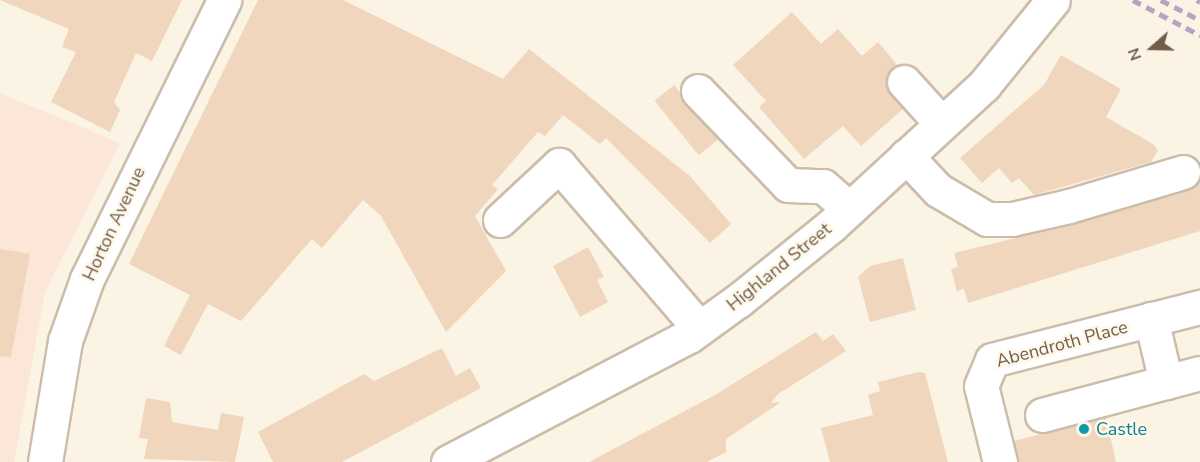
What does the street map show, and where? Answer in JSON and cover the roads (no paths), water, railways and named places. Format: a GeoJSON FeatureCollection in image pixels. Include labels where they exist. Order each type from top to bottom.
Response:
{"type":"FeatureCollection","features":[{"type":"Feature","properties":{"kind":"street","name":"Horton Avenue"},"geometry":{"type":"LineString","coordinates":[[45,462],[65,341],[87,279],[224,0]]}},
{"type":"Feature","properties":{"kind":"street","name":"Highland Street"},"geometry":{"type":"LineString","coordinates":[[448,462],[699,328],[849,209],[1021,45],[1053,0]]}},
{"type":"Feature","properties":{"kind":"street"},"geometry":{"type":"LineString","coordinates":[[904,82],[940,123]]}},
{"type":"Feature","properties":{"kind":"street"},"geometry":{"type":"LineString","coordinates":[[698,91],[788,186],[823,186],[849,209]]}},
{"type":"Feature","properties":{"kind":"street"},"geometry":{"type":"LineString","coordinates":[[906,156],[938,190],[987,219],[1058,209],[1183,172]]}},
{"type":"Feature","properties":{"kind":"street"},"geometry":{"type":"LineString","coordinates":[[500,220],[559,165],[699,328]]}},
{"type":"Feature","properties":{"kind":"street","name":"Abendroth Place"},"geometry":{"type":"LineString","coordinates":[[1000,462],[981,386],[992,360],[1200,307]]}},
{"type":"Feature","properties":{"kind":"street"},"geometry":{"type":"LineString","coordinates":[[1151,319],[1167,382]]}},
{"type":"Feature","properties":{"kind":"street"},"geometry":{"type":"LineString","coordinates":[[1042,415],[1200,373]]}},
{"type":"Feature","properties":{"kind":"railway"},"geometry":{"type":"LineString","coordinates":[[1133,0],[1200,35]]}},
{"type":"Feature","properties":{"kind":"railway"},"geometry":{"type":"LineString","coordinates":[[1161,0],[1200,20]]}},
{"type":"Feature","properties":{"kind":"place","name":"Castle"},"geometry":{"type":"Point","coordinates":[1084,429]}}]}
